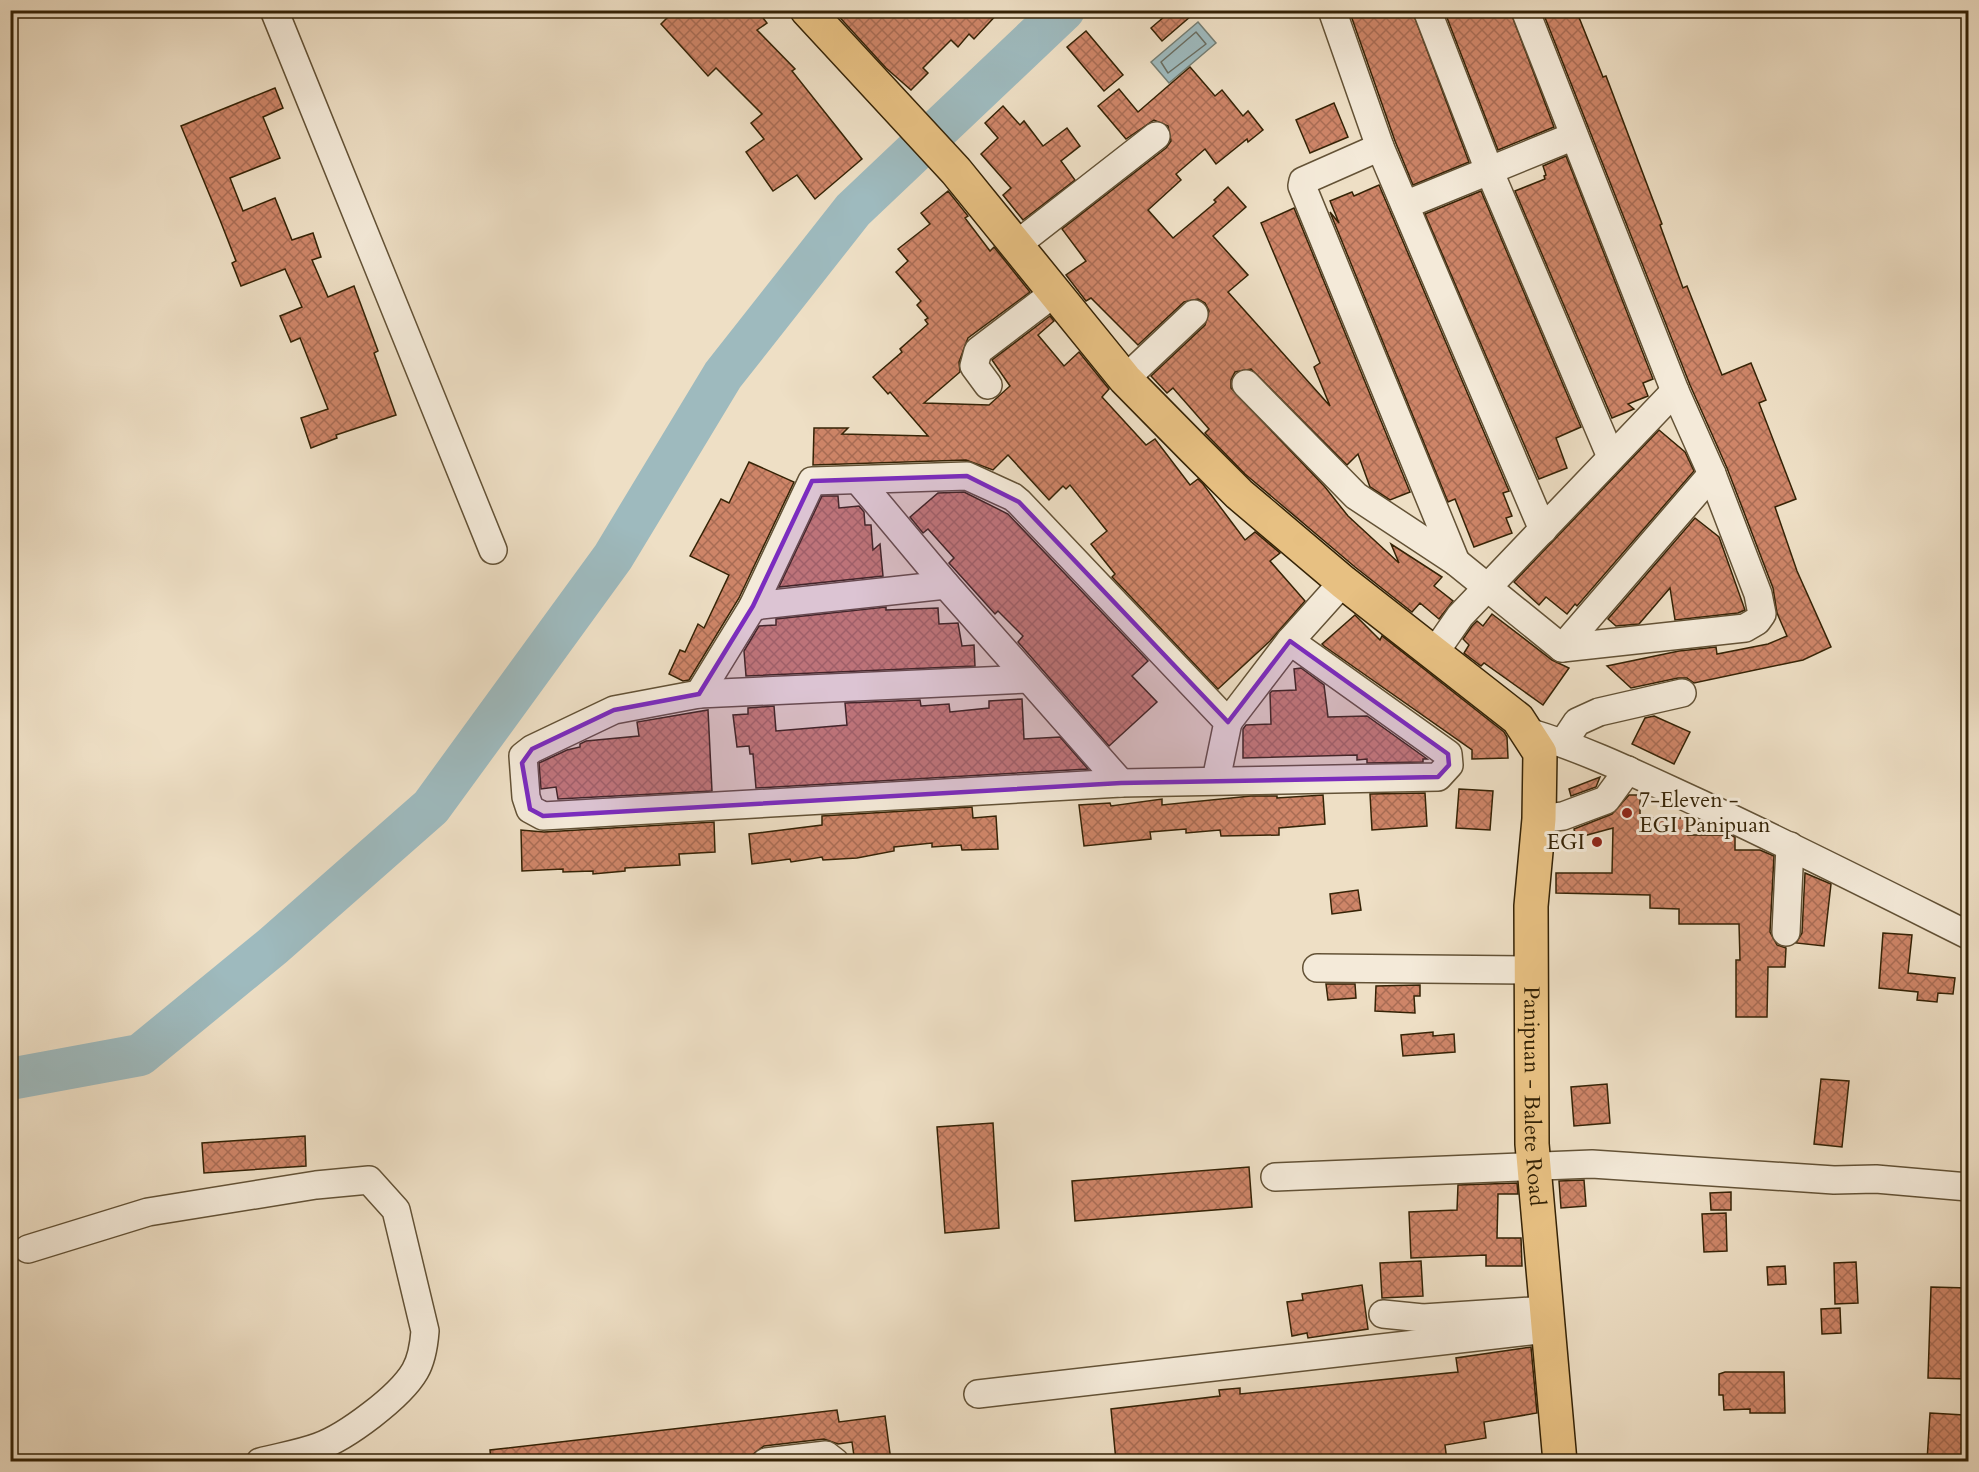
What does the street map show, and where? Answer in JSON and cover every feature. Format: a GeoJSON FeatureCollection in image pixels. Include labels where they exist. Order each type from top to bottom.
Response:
{"type":"FeatureCollection","features":[{"type":"Feature","properties":{"kind":"main road","name":"Panipuan - Balete Road"},"geometry":{"type":"LineString","coordinates":[[807,10],[956,171],[1125,379],[1239,494],[1343,582],[1518,719],[1540,753],[1539,819],[1531,906],[1533,1166],[1560,1461]]}},
{"type":"Feature","properties":{"kind":"street"},"geometry":{"type":"LineString","coordinates":[[274,10],[492,550]]}},
{"type":"Feature","properties":{"kind":"street"},"geometry":{"type":"LineString","coordinates":[[1332,10],[1380,147],[1543,530]]}},
{"type":"Feature","properties":{"kind":"street"},"geometry":{"type":"LineString","coordinates":[[1427,10],[1489,170],[1611,457]]}},
{"type":"Feature","properties":{"kind":"street"},"geometry":{"type":"LineString","coordinates":[[1246,384],[1356,496],[1456,562],[1563,648],[1745,628],[1757,621],[1762,614],[1762,604],[1712,474],[1675,391],[1525,10]]}},
{"type":"Feature","properties":{"kind":"street"},"geometry":{"type":"LineString","coordinates":[[1015,246],[1156,136]]}},
{"type":"Feature","properties":{"kind":"street"},"geometry":{"type":"LineString","coordinates":[[1405,206],[1574,136]]}},
{"type":"Feature","properties":{"kind":"street"},"geometry":{"type":"LineString","coordinates":[[1380,147],[1303,181],[1302,186],[1456,562]]}},
{"type":"Feature","properties":{"kind":"street"},"geometry":{"type":"LineString","coordinates":[[988,385],[974,366],[978,351],[1054,293]]}},
{"type":"Feature","properties":{"kind":"street"},"geometry":{"type":"LineString","coordinates":[[1125,379],[1194,314]]}},
{"type":"Feature","properties":{"kind":"street"},"geometry":{"type":"LineString","coordinates":[[1435,652],[1460,616],[1675,391]]}},
{"type":"Feature","properties":{"kind":"street"},"geometry":{"type":"LineString","coordinates":[[1563,648],[1712,474]]}},
{"type":"Feature","properties":{"kind":"street"},"geometry":{"type":"LineString","coordinates":[[699,694],[753,606],[812,481],[967,476],[1013,497],[1228,722]]}},
{"type":"Feature","properties":{"kind":"street"},"geometry":{"type":"LineString","coordinates":[[858,480],[945,585],[1121,783]]}},
{"type":"Feature","properties":{"kind":"street"},"geometry":{"type":"LineString","coordinates":[[1216,780],[1228,722],[1290,641],[1343,582]]}},
{"type":"Feature","properties":{"kind":"street"},"geometry":{"type":"LineString","coordinates":[[753,606],[945,585]]}},
{"type":"Feature","properties":{"kind":"street"},"geometry":{"type":"LineString","coordinates":[[1028,679],[699,694],[614,710],[532,749],[523,756],[522,763],[530,809],[543,816],[1121,783],[1438,777],[1449,765],[1448,754],[1290,641]]}},
{"type":"Feature","properties":{"kind":"street"},"geometry":{"type":"LineString","coordinates":[[1563,743],[1578,722],[1599,712],[1682,693]]}},
{"type":"Feature","properties":{"kind":"street"},"geometry":{"type":"LineString","coordinates":[[1528,732],[1563,743],[1628,770],[1790,846],[1968,935]]}},
{"type":"Feature","properties":{"kind":"street"},"geometry":{"type":"LineString","coordinates":[[1539,819],[1563,816],[1606,800],[1628,770]]}},
{"type":"Feature","properties":{"kind":"street"},"geometry":{"type":"LineString","coordinates":[[1786,932],[1790,846]]}},
{"type":"Feature","properties":{"kind":"street"},"geometry":{"type":"LineString","coordinates":[[1317,968],[1530,970]]}},
{"type":"Feature","properties":{"kind":"street"},"geometry":{"type":"LineString","coordinates":[[1275,1177],[1592,1164],[1834,1180],[1876,1179],[1968,1187]]}},
{"type":"Feature","properties":{"kind":"street"},"geometry":{"type":"LineString","coordinates":[[28,1249],[148,1212],[316,1185],[369,1180],[396,1210],[425,1331],[424,1347],[415,1371],[378,1410],[352,1430],[319,1447],[260,1461]]}},
{"type":"Feature","properties":{"kind":"street"},"geometry":{"type":"LineString","coordinates":[[1383,1314],[1423,1318],[1546,1320]]}},
{"type":"Feature","properties":{"kind":"street"},"geometry":{"type":"LineString","coordinates":[[978,1394],[1546,1320]]}},
{"type":"Feature","properties":{"kind":"street"},"geometry":{"type":"LineString","coordinates":[[766,1461],[826,1455],[836,1461]]}},
{"type":"Feature","properties":{"kind":"highlighted area"},"geometry":{"type":"Polygon","coordinates":[[[967,476],[1019,502],[1228,722],[1290,641],[1448,754],[1449,765],[1438,777],[1121,783],[543,816],[530,809],[522,763],[532,749],[614,710],[699,694],[753,606],[812,481],[967,476]]]}},
{"type":"Feature","properties":{"kind":"water"},"geometry":{"type":"Polygon","coordinates":[[[1198,22],[1216,43],[1169,83],[1151,62],[1198,22]]]}},
{"type":"Feature","properties":{"kind":"building"},"geometry":{"type":"Polygon","coordinates":[[[675,10],[757,10],[767,23],[757,30],[795,69],[792,71],[862,159],[815,199],[797,175],[773,191],[746,152],[764,139],[751,123],[762,114],[716,68],[708,76],[661,24],[675,10]]]}},
{"type":"Feature","properties":{"kind":"building"},"geometry":{"type":"Polygon","coordinates":[[[833,10],[1001,10],[974,39],[969,34],[958,47],[951,40],[923,68],[928,73],[911,90],[886,68],[833,10]]]}},
{"type":"Feature","properties":{"kind":"building"},"geometry":{"type":"Polygon","coordinates":[[[1172,10],[1198,10],[1162,41],[1151,28],[1172,10]]]}},
{"type":"Feature","properties":{"kind":"building"},"geometry":{"type":"Polygon","coordinates":[[[1349,10],[1412,10],[1469,162],[1413,185],[1349,10]]]}},
{"type":"Feature","properties":{"kind":"building"},"geometry":{"type":"Polygon","coordinates":[[[1444,10],[1510,10],[1554,127],[1498,150],[1444,10]]]}},
{"type":"Feature","properties":{"kind":"building"},"geometry":{"type":"Polygon","coordinates":[[[1542,10],[1576,10],[1603,77],[1606,76],[1662,224],[1660,225],[1683,288],[1687,286],[1722,375],[1751,363],[1766,400],[1759,403],[1796,499],[1775,507],[1797,571],[1831,647],[1803,660],[1694,683],[1687,678],[1678,678],[1631,688],[1607,666],[1679,651],[1716,647],[1717,654],[1768,644],[1787,636],[1777,613],[1773,588],[1727,468],[1690,385],[1542,10]]]}},
{"type":"Feature","properties":{"kind":"building"},"geometry":{"type":"Polygon","coordinates":[[[1086,31],[1123,75],[1104,91],[1067,47],[1086,31]]]}},
{"type":"Feature","properties":{"kind":"building"},"geometry":{"type":"Polygon","coordinates":[[[1190,67],[1215,96],[1222,90],[1243,116],[1248,111],[1263,130],[1248,142],[1247,139],[1216,164],[1205,149],[1176,174],[1181,180],[1148,210],[1173,238],[1216,202],[1214,200],[1228,187],[1246,207],[1213,236],[1248,275],[1228,292],[1330,406],[1314,367],[1320,363],[1261,223],[1294,208],[1410,492],[1390,500],[1370,487],[1358,454],[1347,465],[1251,369],[1235,372],[1231,380],[1231,388],[1325,487],[1348,516],[1399,563],[1391,544],[1442,577],[1434,586],[1453,601],[1439,619],[1420,603],[1412,612],[1355,567],[1245,474],[1205,433],[1209,429],[1173,388],[1167,393],[1151,376],[1205,325],[1209,311],[1205,303],[1198,299],[1184,302],[1138,345],[1091,298],[1086,301],[1066,275],[1086,261],[1062,229],[1166,148],[1171,141],[1168,126],[1154,120],[1126,139],[1098,106],[1119,89],[1138,112],[1190,67]]]}},
{"type":"Feature","properties":{"kind":"building"},"geometry":{"type":"Polygon","coordinates":[[[275,88],[283,108],[263,117],[280,158],[230,178],[243,211],[275,198],[292,240],[313,233],[321,257],[312,260],[328,297],[354,286],[378,351],[374,353],[396,415],[336,435],[337,438],[311,448],[301,418],[328,409],[300,338],[291,342],[280,316],[302,307],[285,269],[241,286],[232,263],[236,261],[181,126],[275,88]]]}},
{"type":"Feature","properties":{"kind":"building"},"geometry":{"type":"Polygon","coordinates":[[[1334,103],[1348,137],[1310,153],[1296,120],[1334,103]]]}},
{"type":"Feature","properties":{"kind":"building"},"geometry":{"type":"Polygon","coordinates":[[[1003,106],[1020,125],[1024,121],[1043,146],[1067,128],[1080,146],[1061,161],[1075,180],[1023,220],[1003,195],[1011,188],[981,154],[998,138],[985,123],[1003,106]]]}},
{"type":"Feature","properties":{"kind":"building"},"geometry":{"type":"Polygon","coordinates":[[[1566,156],[1653,379],[1643,383],[1648,396],[1628,404],[1634,409],[1612,418],[1515,191],[1545,179],[1543,166],[1566,156]]]}},
{"type":"Feature","properties":{"kind":"building"},"geometry":{"type":"Polygon","coordinates":[[[1379,185],[1509,491],[1503,493],[1512,516],[1506,518],[1512,533],[1474,547],[1455,499],[1448,502],[1330,212],[1339,223],[1330,201],[1352,192],[1354,196],[1379,185]]]}},
{"type":"Feature","properties":{"kind":"building"},"geometry":{"type":"Polygon","coordinates":[[[948,191],[968,216],[965,218],[990,251],[994,247],[1030,292],[968,338],[959,362],[960,372],[924,403],[989,405],[1010,386],[992,360],[1050,316],[1054,321],[1038,335],[1064,366],[1079,352],[1109,389],[1102,397],[1146,445],[1155,439],[1190,485],[1198,479],[1245,540],[1255,532],[1280,553],[1270,561],[1305,601],[1270,641],[1218,689],[1112,577],[1115,574],[1091,544],[1107,531],[1070,485],[1066,489],[1063,486],[1049,500],[1008,455],[993,470],[966,460],[813,465],[814,428],[848,428],[842,434],[928,436],[890,392],[888,394],[873,377],[902,352],[900,349],[928,324],[925,320],[928,318],[917,305],[921,301],[896,272],[908,261],[898,249],[930,224],[921,213],[948,191]]]}},
{"type":"Feature","properties":{"kind":"building"},"geometry":{"type":"Polygon","coordinates":[[[1481,191],[1581,427],[1556,438],[1567,468],[1539,479],[1425,214],[1481,191]]]}},
{"type":"Feature","properties":{"kind":"building"},"geometry":{"type":"Polygon","coordinates":[[[1659,430],[1685,452],[1694,471],[1577,606],[1575,604],[1567,614],[1546,597],[1539,605],[1514,582],[1659,430]]]}},
{"type":"Feature","properties":{"kind":"building"},"geometry":{"type":"Polygon","coordinates":[[[749,462],[794,482],[739,598],[689,680],[683,681],[669,674],[680,650],[685,652],[698,624],[704,628],[729,575],[690,556],[721,499],[729,503],[749,462]]]}},
{"type":"Feature","properties":{"kind":"building"},"geometry":{"type":"Polygon","coordinates":[[[964,492],[1008,514],[1148,661],[1132,676],[1157,702],[1109,746],[1018,642],[1023,636],[998,611],[995,614],[949,563],[954,558],[928,529],[923,533],[910,517],[938,493],[964,492]]]}},
{"type":"Feature","properties":{"kind":"building"},"geometry":{"type":"Polygon","coordinates":[[[822,496],[838,496],[839,508],[859,506],[864,512],[865,525],[871,525],[873,550],[880,544],[883,576],[779,587],[822,496]]]}},
{"type":"Feature","properties":{"kind":"building"},"geometry":{"type":"Polygon","coordinates":[[[1695,518],[1719,537],[1745,610],[1738,613],[1675,620],[1670,588],[1639,624],[1616,626],[1608,619],[1695,518]]]}},
{"type":"Feature","properties":{"kind":"building"},"geometry":{"type":"Polygon","coordinates":[[[886,607],[886,610],[938,608],[939,624],[958,623],[962,646],[974,645],[975,666],[746,676],[744,651],[759,626],[776,625],[776,619],[886,607]]]}},
{"type":"Feature","properties":{"kind":"building"},"geometry":{"type":"Polygon","coordinates":[[[1492,614],[1552,660],[1569,668],[1543,705],[1484,663],[1481,666],[1464,653],[1469,645],[1463,639],[1472,626],[1477,621],[1483,626],[1492,614]]]}},
{"type":"Feature","properties":{"kind":"building"},"geometry":{"type":"Polygon","coordinates":[[[1355,615],[1380,640],[1382,636],[1504,732],[1507,737],[1508,758],[1472,759],[1472,750],[1322,644],[1355,615]]]}},
{"type":"Feature","properties":{"kind":"building"},"geometry":{"type":"Polygon","coordinates":[[[1301,668],[1324,685],[1328,717],[1367,716],[1427,759],[1423,759],[1423,762],[1367,763],[1367,759],[1357,760],[1357,755],[1243,758],[1243,729],[1246,725],[1271,724],[1270,693],[1296,690],[1294,669],[1301,668]]]}},
{"type":"Feature","properties":{"kind":"building"},"geometry":{"type":"Polygon","coordinates":[[[1022,699],[1024,739],[1060,737],[1088,769],[756,788],[753,754],[750,754],[749,746],[737,747],[733,715],[748,714],[748,708],[774,706],[776,731],[847,725],[845,703],[920,700],[921,706],[949,704],[950,712],[989,708],[989,701],[1022,699]]]}},
{"type":"Feature","properties":{"kind":"building"},"geometry":{"type":"Polygon","coordinates":[[[708,710],[712,791],[558,799],[556,787],[541,789],[539,763],[567,750],[580,747],[580,744],[586,741],[639,736],[637,722],[708,710]]]}},
{"type":"Feature","properties":{"kind":"building"},"geometry":{"type":"Polygon","coordinates":[[[1654,716],[1690,732],[1674,764],[1632,744],[1645,718],[1654,716]]]}},
{"type":"Feature","properties":{"kind":"building"},"geometry":{"type":"Polygon","coordinates":[[[1600,777],[1596,787],[1571,796],[1569,789],[1600,777]]]}},
{"type":"Feature","properties":{"kind":"building"},"geometry":{"type":"Polygon","coordinates":[[[1459,789],[1493,791],[1490,830],[1456,828],[1459,789]]]}},
{"type":"Feature","properties":{"kind":"building"},"geometry":{"type":"Polygon","coordinates":[[[1425,793],[1427,826],[1372,830],[1370,794],[1425,793]]]}},
{"type":"Feature","properties":{"kind":"building"},"geometry":{"type":"Polygon","coordinates":[[[1323,795],[1325,824],[1279,828],[1279,835],[1221,836],[1220,830],[1186,833],[1186,829],[1150,832],[1151,839],[1084,846],[1079,805],[1110,803],[1111,806],[1162,799],[1162,805],[1251,796],[1277,796],[1277,798],[1323,795]]]}},
{"type":"Feature","properties":{"kind":"building"},"geometry":{"type":"Polygon","coordinates":[[[1629,795],[1640,795],[1640,818],[1688,818],[1688,835],[1730,835],[1735,837],[1735,850],[1760,850],[1774,856],[1770,932],[1777,945],[1786,948],[1785,967],[1768,967],[1767,1017],[1736,1017],[1736,960],[1740,960],[1739,924],[1679,924],[1679,909],[1650,908],[1650,895],[1556,893],[1556,873],[1612,873],[1613,828],[1576,838],[1574,829],[1612,814],[1629,795]]]}},
{"type":"Feature","properties":{"kind":"building"},"geometry":{"type":"Polygon","coordinates":[[[972,807],[973,818],[996,816],[998,849],[962,850],[961,845],[932,847],[932,843],[894,847],[894,851],[857,858],[823,860],[822,857],[791,862],[790,859],[752,864],[749,834],[822,825],[822,816],[972,807]]]}},
{"type":"Feature","properties":{"kind":"building"},"geometry":{"type":"Polygon","coordinates":[[[714,822],[715,852],[679,854],[680,865],[625,868],[625,871],[593,874],[593,871],[563,872],[563,869],[522,871],[521,830],[544,832],[714,822]]]}},
{"type":"Feature","properties":{"kind":"building"},"geometry":{"type":"Polygon","coordinates":[[[1805,873],[1831,884],[1824,946],[1796,943],[1802,933],[1805,873]]]}},
{"type":"Feature","properties":{"kind":"building"},"geometry":{"type":"Polygon","coordinates":[[[1358,890],[1361,910],[1332,914],[1330,894],[1358,890]]]}},
{"type":"Feature","properties":{"kind":"building"},"geometry":{"type":"Polygon","coordinates":[[[1883,933],[1912,935],[1908,973],[1955,978],[1953,994],[1938,993],[1937,1002],[1917,1000],[1918,992],[1879,988],[1883,933]]]}},
{"type":"Feature","properties":{"kind":"building"},"geometry":{"type":"Polygon","coordinates":[[[1326,984],[1355,984],[1356,998],[1328,1000],[1326,984]]]}},
{"type":"Feature","properties":{"kind":"building"},"geometry":{"type":"Polygon","coordinates":[[[1420,985],[1420,996],[1414,996],[1415,1013],[1375,1011],[1376,986],[1420,985]]]}},
{"type":"Feature","properties":{"kind":"building"},"geometry":{"type":"Polygon","coordinates":[[[1433,1032],[1433,1036],[1454,1034],[1455,1052],[1403,1056],[1401,1035],[1433,1032]]]}},
{"type":"Feature","properties":{"kind":"building"},"geometry":{"type":"Polygon","coordinates":[[[1821,1079],[1849,1081],[1842,1147],[1814,1144],[1821,1079]]]}},
{"type":"Feature","properties":{"kind":"building"},"geometry":{"type":"Polygon","coordinates":[[[1607,1084],[1610,1123],[1574,1126],[1571,1087],[1607,1084]]]}},
{"type":"Feature","properties":{"kind":"building"},"geometry":{"type":"Polygon","coordinates":[[[993,1123],[999,1228],[945,1233],[937,1127],[993,1123]]]}},
{"type":"Feature","properties":{"kind":"building"},"geometry":{"type":"Polygon","coordinates":[[[305,1136],[306,1166],[204,1173],[202,1143],[305,1136]]]}},
{"type":"Feature","properties":{"kind":"building"},"geometry":{"type":"Polygon","coordinates":[[[1249,1167],[1252,1207],[1075,1221],[1072,1181],[1249,1167]]]}},
{"type":"Feature","properties":{"kind":"building"},"geometry":{"type":"Polygon","coordinates":[[[1584,1180],[1586,1206],[1561,1208],[1559,1181],[1584,1180]]]}},
{"type":"Feature","properties":{"kind":"building"},"geometry":{"type":"Polygon","coordinates":[[[1517,1183],[1518,1194],[1498,1194],[1497,1238],[1521,1238],[1522,1266],[1486,1266],[1486,1255],[1411,1258],[1409,1212],[1457,1210],[1458,1185],[1517,1183]]]}},
{"type":"Feature","properties":{"kind":"building"},"geometry":{"type":"Polygon","coordinates":[[[1731,1192],[1731,1210],[1711,1210],[1710,1193],[1731,1192]]]}},
{"type":"Feature","properties":{"kind":"building"},"geometry":{"type":"Polygon","coordinates":[[[1726,1213],[1727,1251],[1704,1252],[1702,1214],[1726,1213]]]}},
{"type":"Feature","properties":{"kind":"building"},"geometry":{"type":"Polygon","coordinates":[[[1421,1261],[1423,1296],[1382,1298],[1380,1263],[1421,1261]]]}},
{"type":"Feature","properties":{"kind":"building"},"geometry":{"type":"Polygon","coordinates":[[[1856,1262],[1858,1303],[1835,1304],[1834,1263],[1856,1262]]]}},
{"type":"Feature","properties":{"kind":"building"},"geometry":{"type":"Polygon","coordinates":[[[1785,1266],[1786,1284],[1768,1285],[1767,1267],[1785,1266]]]}},
{"type":"Feature","properties":{"kind":"building"},"geometry":{"type":"Polygon","coordinates":[[[1362,1285],[1368,1329],[1308,1338],[1307,1333],[1292,1336],[1287,1302],[1303,1300],[1302,1294],[1362,1285]]]}},
{"type":"Feature","properties":{"kind":"building"},"geometry":{"type":"Polygon","coordinates":[[[1931,1287],[1968,1288],[1968,1379],[1928,1378],[1931,1287]]]}},
{"type":"Feature","properties":{"kind":"building"},"geometry":{"type":"Polygon","coordinates":[[[1840,1308],[1841,1333],[1822,1334],[1821,1309],[1840,1308]]]}},
{"type":"Feature","properties":{"kind":"building"},"geometry":{"type":"Polygon","coordinates":[[[1531,1347],[1537,1413],[1484,1422],[1486,1438],[1445,1445],[1447,1461],[1116,1461],[1111,1409],[1220,1396],[1219,1390],[1240,1388],[1240,1394],[1458,1372],[1456,1358],[1531,1347]]]}},
{"type":"Feature","properties":{"kind":"building"},"geometry":{"type":"Polygon","coordinates":[[[1725,1372],[1784,1372],[1785,1413],[1750,1413],[1750,1409],[1724,1410],[1723,1395],[1719,1395],[1719,1374],[1725,1372]]]}},
{"type":"Feature","properties":{"kind":"building"},"geometry":{"type":"Polygon","coordinates":[[[837,1410],[839,1422],[885,1416],[891,1461],[859,1461],[858,1455],[854,1456],[852,1442],[838,1444],[824,1439],[764,1446],[752,1455],[699,1461],[491,1461],[490,1450],[837,1410]]]}},
{"type":"Feature","properties":{"kind":"building"},"geometry":{"type":"Polygon","coordinates":[[[1930,1413],[1964,1415],[1961,1461],[1927,1461],[1930,1413]]]}},
{"type":"Feature","properties":{"kind":"waterway"},"geometry":{"type":"LineString","coordinates":[[10,1079],[140,1055],[273,946],[431,807],[613,557],[723,375],[853,210],[1064,10]]}},
{"type":"Feature","properties":{"kind":"place","name":"7-Eleven - EGI Panipuan"},"geometry":{"type":"Point","coordinates":[1627,813]}},
{"type":"Feature","properties":{"kind":"place","name":"EGI"},"geometry":{"type":"Point","coordinates":[1597,842]}}]}
